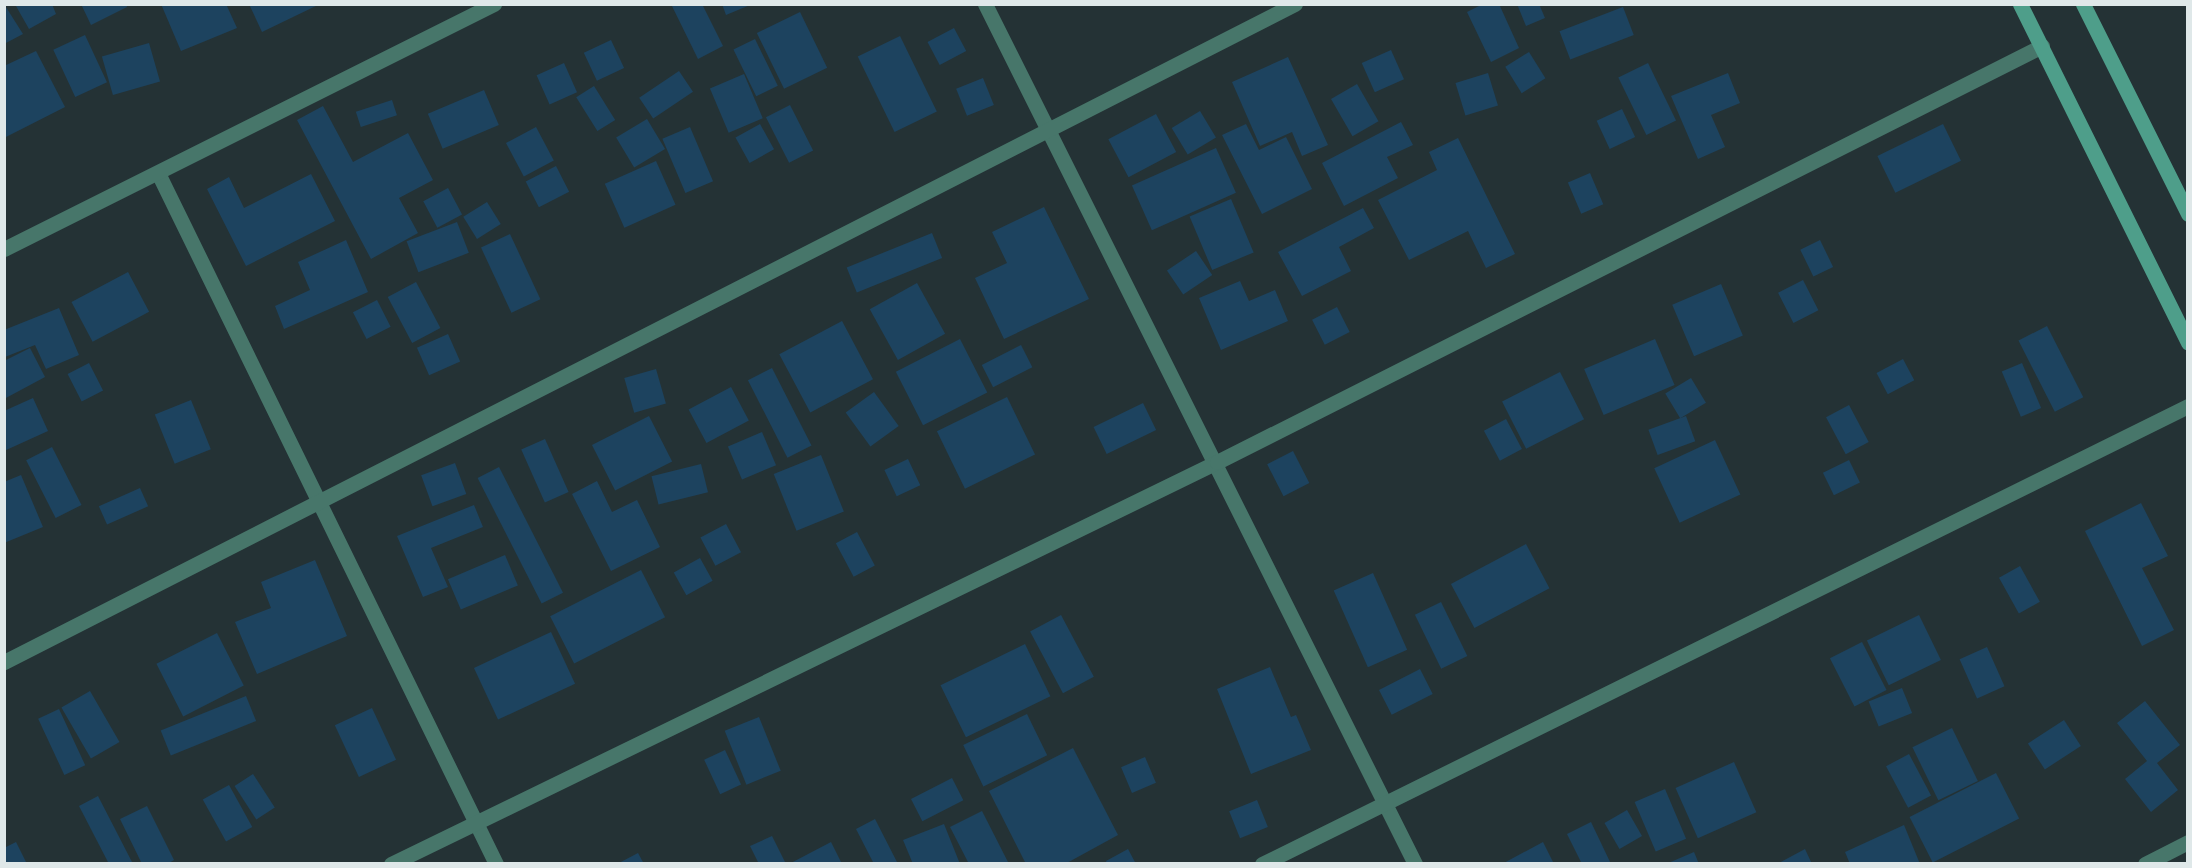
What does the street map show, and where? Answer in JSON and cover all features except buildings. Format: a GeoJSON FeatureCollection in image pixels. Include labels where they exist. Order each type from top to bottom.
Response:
{"type":"FeatureCollection","features":[{"type":"Feature","properties":{"kind":"main road"},"geometry":{"type":"LineString","coordinates":[[2020,4],[2187,343]]}},
{"type":"Feature","properties":{"kind":"main road"},"geometry":{"type":"LineString","coordinates":[[2083,4],[2187,214]]}},
{"type":"Feature","properties":{"kind":"street"},"geometry":{"type":"LineString","coordinates":[[4,249],[494,4]]}},
{"type":"Feature","properties":{"kind":"street"},"geometry":{"type":"LineString","coordinates":[[985,4],[1049,126],[1415,864]]}},
{"type":"Feature","properties":{"kind":"street"},"geometry":{"type":"LineString","coordinates":[[4,662],[322,503],[1049,126],[1295,4]]}},
{"type":"Feature","properties":{"kind":"street"},"geometry":{"type":"LineString","coordinates":[[392,864],[1217,462],[2042,46]]}},
{"type":"Feature","properties":{"kind":"street"},"geometry":{"type":"LineString","coordinates":[[158,173],[322,503],[496,864]]}},
{"type":"Feature","properties":{"kind":"street"},"geometry":{"type":"LineString","coordinates":[[1262,864],[2187,406]]}},
{"type":"Feature","properties":{"kind":"street"},"geometry":{"type":"LineString","coordinates":[[2145,864],[2187,842]]}}]}
